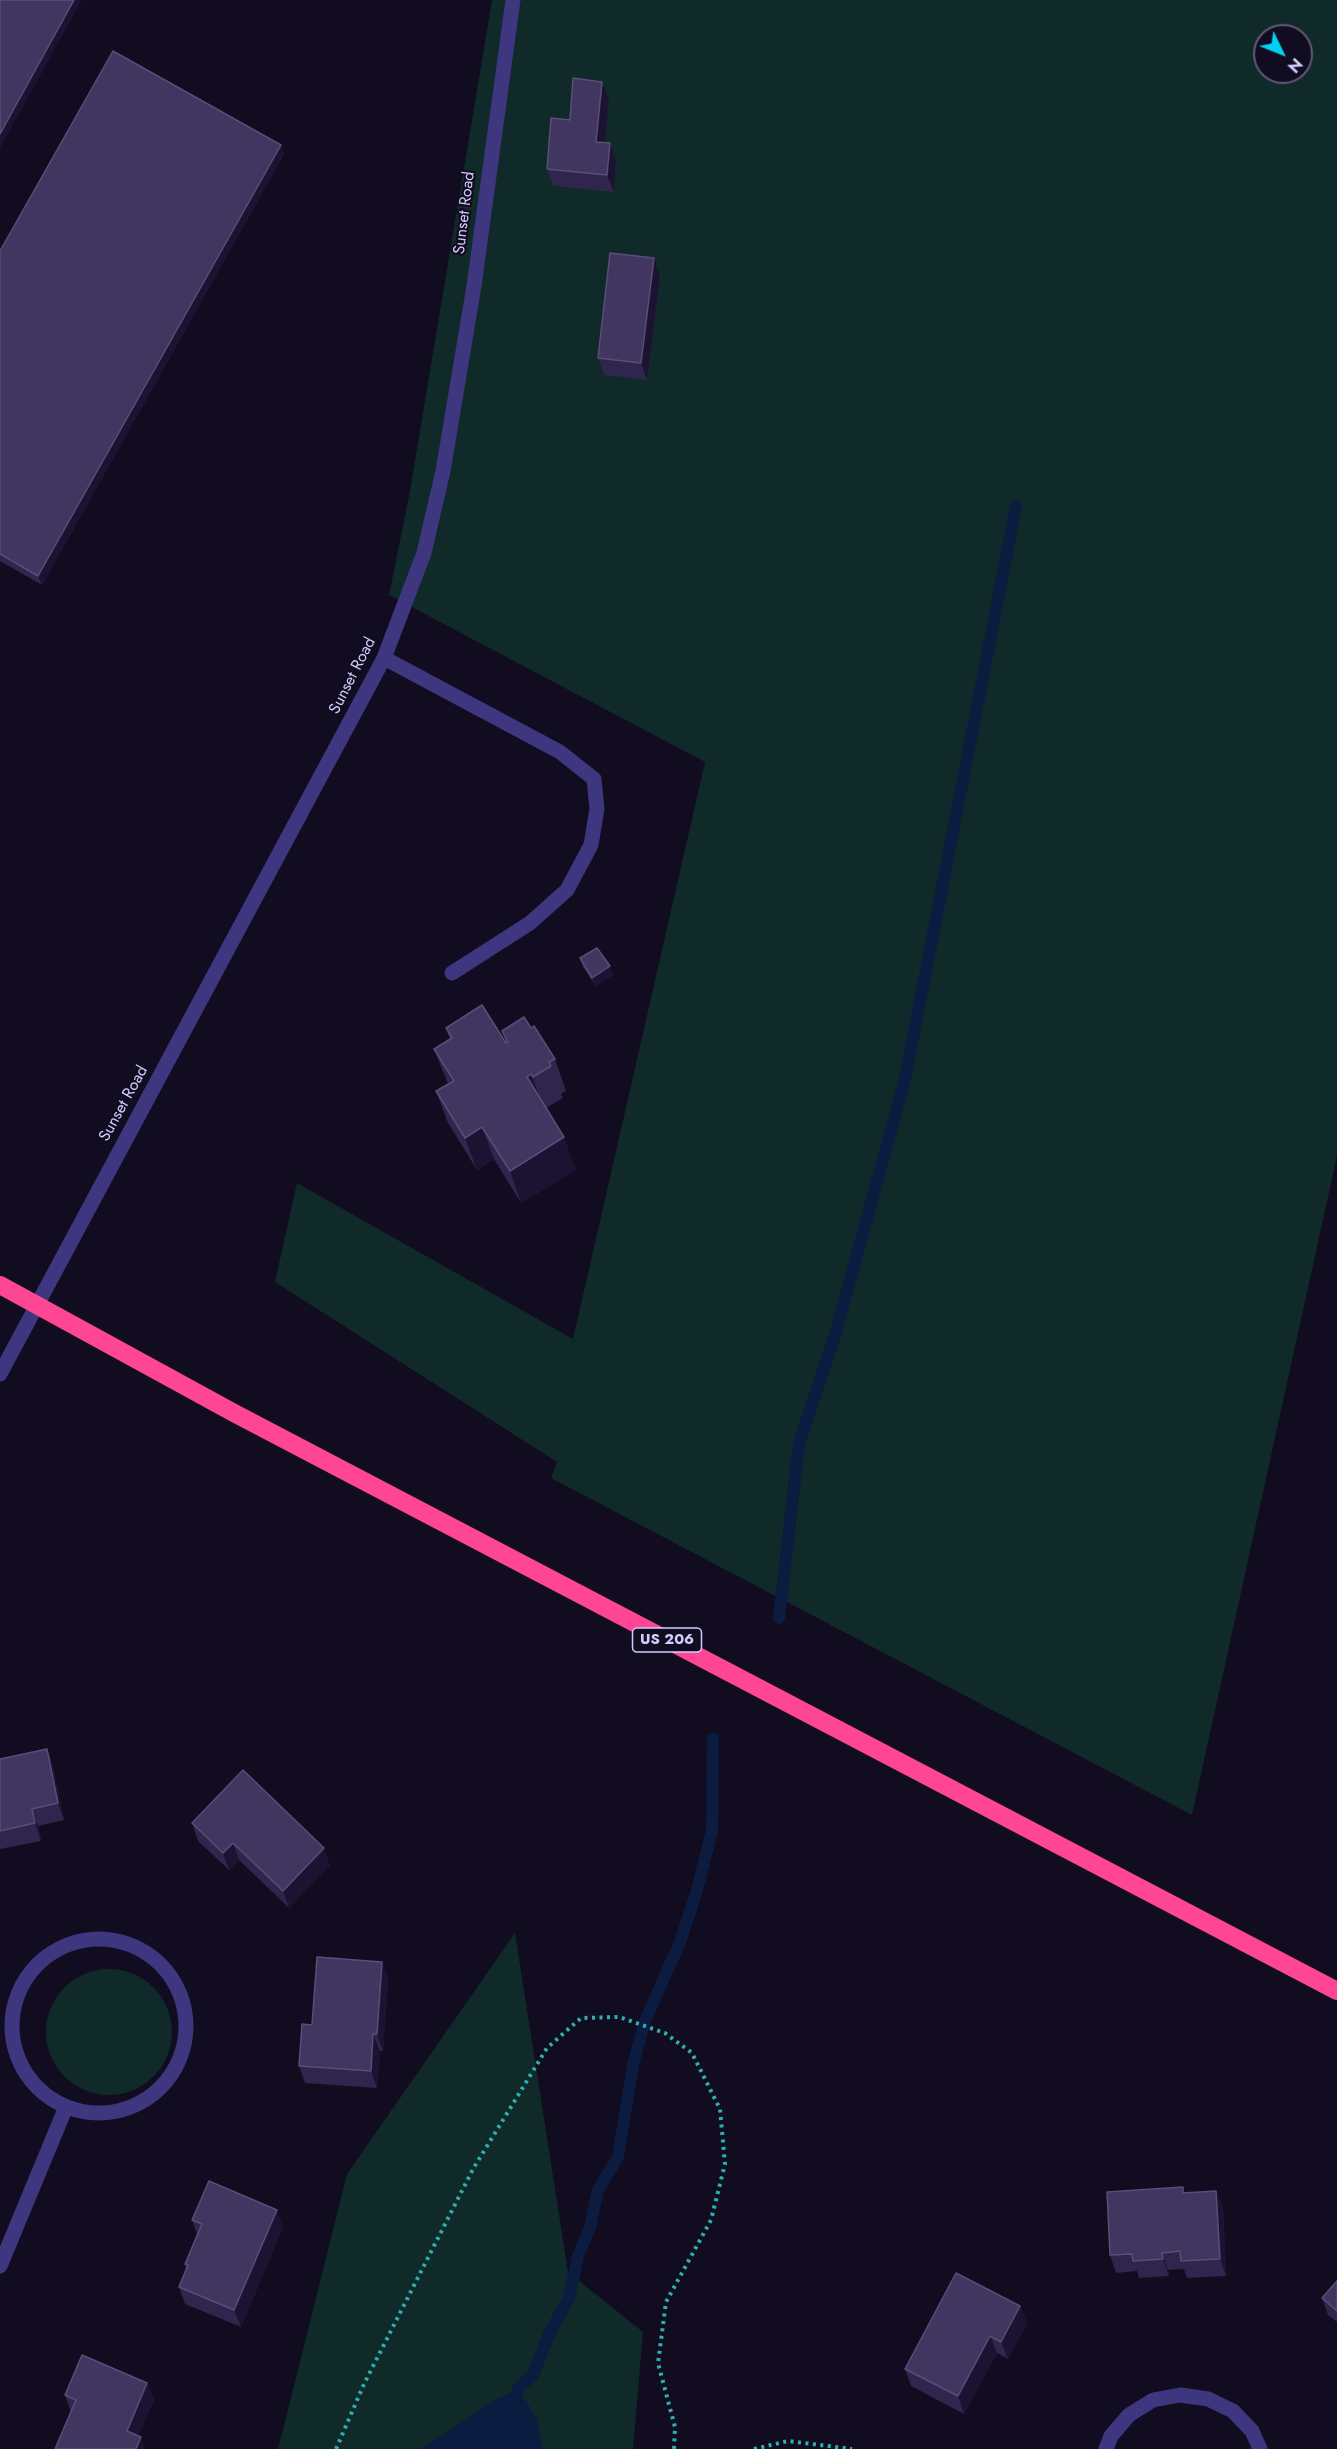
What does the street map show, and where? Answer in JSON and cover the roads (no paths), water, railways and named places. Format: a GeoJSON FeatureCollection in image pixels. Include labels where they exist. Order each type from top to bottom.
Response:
{"type":"FeatureCollection","features":[{"type":"Feature","properties":{"kind":"highway","name":"US 206"},"geometry":{"type":"LineString","coordinates":[[0,1285],[234,1413],[1337,1991]]}},
{"type":"Feature","properties":{"kind":"street","name":"Sunset Road"},"geometry":{"type":"LineString","coordinates":[[0,1374],[384,658],[424,553],[443,471],[474,286],[513,0]]}},
{"type":"Feature","properties":{"kind":"street"},"geometry":{"type":"LineString","coordinates":[[384,658],[560,752],[594,779],[597,809],[591,845],[567,890],[530,923],[452,973]]}},
{"type":"Feature","properties":{"kind":"street"},"geometry":{"type":"LineString","coordinates":[[87,1940],[115,1940],[142,1950],[165,1968],[180,1992],[187,2021],[184,2050],[171,2077],[150,2098],[123,2110],[94,2114],[66,2107],[42,2092],[24,2070],[17,2053],[14,2044],[13,2016],[21,1988],[37,1965],[60,1948],[87,1940]]}},
{"type":"Feature","properties":{"kind":"street"},"geometry":{"type":"LineString","coordinates":[[0,2266],[66,2107]]}},
{"type":"Feature","properties":{"kind":"street"},"geometry":{"type":"LineString","coordinates":[[1106,2449],[1111,2436],[1129,2415],[1153,2400],[1180,2395],[1208,2399],[1233,2411],[1252,2432],[1260,2449]]}},
{"type":"Feature","properties":{"kind":"water"},"geometry":{"type":"Polygon","coordinates":[[[518,2389],[536,2417],[543,2449],[419,2449],[441,2437],[492,2401],[518,2389]]]}},
{"type":"Feature","properties":{"kind":"waterway"},"geometry":{"type":"LineString","coordinates":[[779,1618],[799,1444],[835,1335],[905,1079],[1016,506]]}},
{"type":"Feature","properties":{"kind":"waterway"},"geometry":{"type":"LineString","coordinates":[[518,2389],[533,2375],[549,2334],[569,2298],[578,2256],[590,2227],[598,2190],[618,2157],[633,2065],[645,2021],[680,1942],[696,1894],[712,1831],[713,1738]]}}]}
